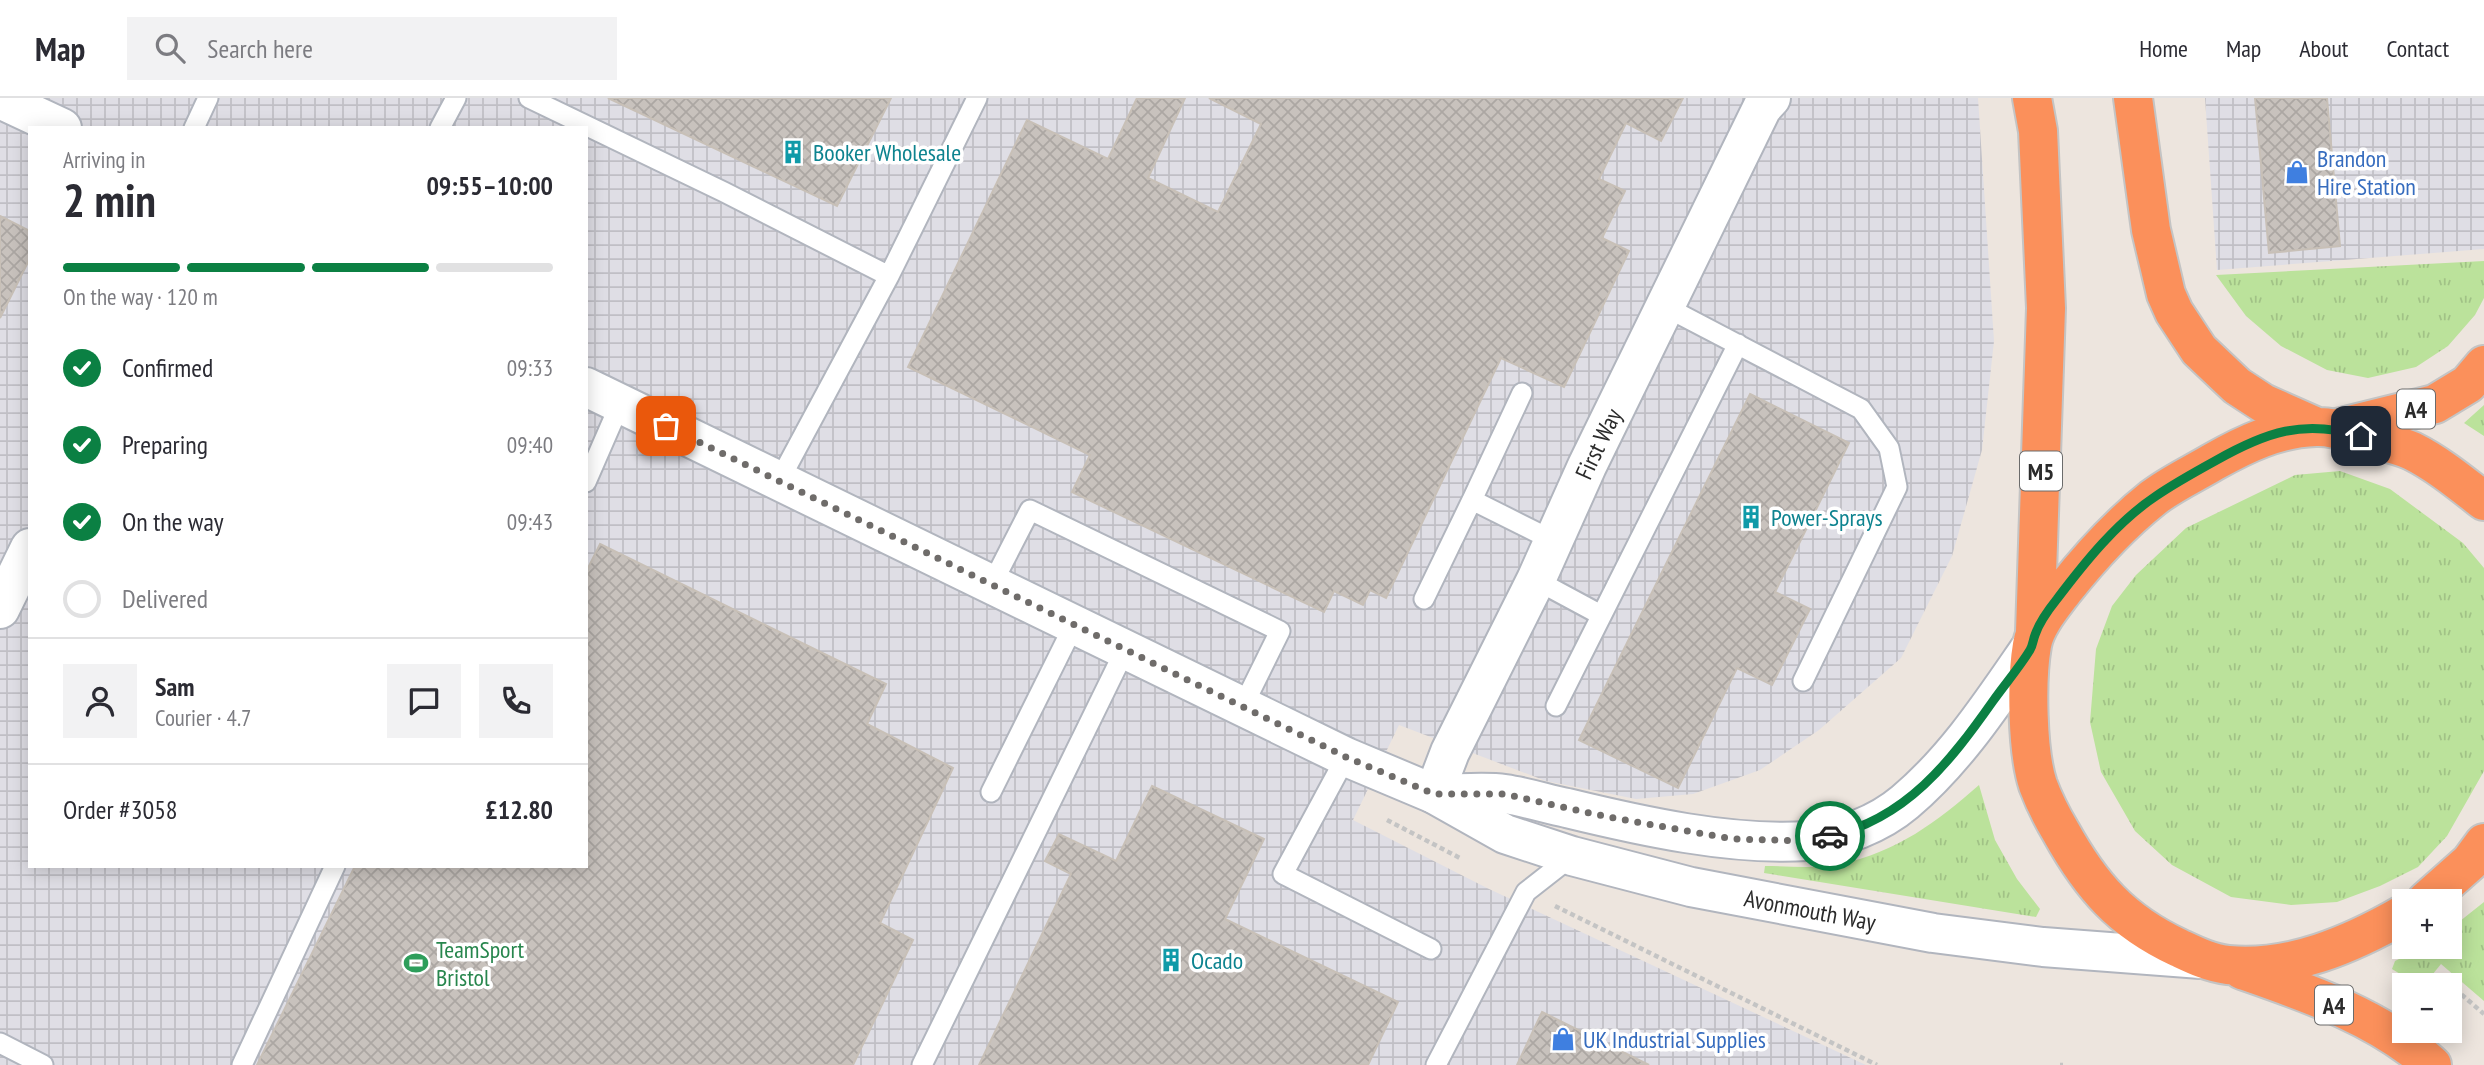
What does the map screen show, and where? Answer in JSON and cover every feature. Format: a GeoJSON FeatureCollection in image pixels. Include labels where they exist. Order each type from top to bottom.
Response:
{"type":"FeatureCollection","features":[{"type":"Feature","properties":{"kind":"highway","name":"M5"},"geometry":{"type":"LineString","coordinates":[[2032,98],[2038,131],[2046,308],[2033,640]]}},
{"type":"Feature","properties":{"kind":"highway"},"geometry":{"type":"LineString","coordinates":[[2133,98],[2151,230],[2166,294],[2174,312],[2199,350],[2237,386],[2263,402],[2326,428],[2410,450],[2452,475],[2484,501]]}},
{"type":"Feature","properties":{"kind":"highway","name":"A4"},"geometry":{"type":"LineString","coordinates":[[2326,428],[2435,404],[2468,384],[2484,365]]}},
{"type":"Feature","properties":{"kind":"highway"},"geometry":{"type":"LineString","coordinates":[[2326,428],[2278,432],[2247,443],[2155,497],[2098,549],[2055,601],[2033,640],[2029,730],[2032,758],[2038,784],[2055,822],[2084,873],[2128,918],[2158,939],[2214,962],[2261,965],[2300,959],[2342,945],[2392,920]]}},
{"type":"Feature","properties":{"kind":"highway"},"geometry":{"type":"LineString","coordinates":[[2440,889],[2470,862],[2484,843]]}},
{"type":"Feature","properties":{"kind":"highway","name":"A4"},"geometry":{"type":"LineString","coordinates":[[2214,962],[2311,995],[2357,1016],[2403,1042],[2432,1065]]}},
{"type":"Feature","properties":{"kind":"street","name":"First Way"},"geometry":{"type":"LineString","coordinates":[[1434,794],[1450,752],[1536,580],[1664,306],[1762,108],[1771,98]]}},
{"type":"Feature","properties":{"kind":"street"},"geometry":{"type":"LineString","coordinates":[[0,99],[58,126]]}},
{"type":"Feature","properties":{"kind":"street","name":"Avonmouth Way"},"geometry":{"type":"LineString","coordinates":[[588,388],[1346,757],[1434,794],[1505,834],[1572,856],[1754,900],[1933,933],[2043,947],[2214,962]]}},
{"type":"Feature","properties":{"kind":"street"},"geometry":{"type":"LineString","coordinates":[[0,609],[28,552]]}},
{"type":"Feature","properties":{"kind":"street","name":"Avonmouth Way"},"geometry":{"type":"LineString","coordinates":[[1434,794],[1504,794],[1608,817],[1733,839],[1809,841],[1837,835],[1878,820],[1903,804],[1932,777],[1977,725],[2033,640]]}},
{"type":"Feature","properties":{"kind":"lane"},"geometry":{"type":"LineString","coordinates":[[195,126],[208,98]]}},
{"type":"Feature","properties":{"kind":"lane"},"geometry":{"type":"LineString","coordinates":[[441,126],[456,98]]}},
{"type":"Feature","properties":{"kind":"lane"},"geometry":{"type":"LineString","coordinates":[[529,98],[587,126]]}},
{"type":"Feature","properties":{"kind":"lane"},"geometry":{"type":"LineString","coordinates":[[779,481],[889,276],[977,98]]}},
{"type":"Feature","properties":{"kind":"lane"},"geometry":{"type":"LineString","coordinates":[[588,126],[889,276]]}},
{"type":"Feature","properties":{"kind":"lane"},"geometry":{"type":"LineString","coordinates":[[1664,306],[1861,409],[1889,448],[1896,487],[1803,681]]}},
{"type":"Feature","properties":{"kind":"lane"},"geometry":{"type":"LineString","coordinates":[[1556,706],[1738,344]]}},
{"type":"Feature","properties":{"kind":"lane"},"geometry":{"type":"LineString","coordinates":[[1424,598],[1522,393]]}},
{"type":"Feature","properties":{"kind":"lane"},"geometry":{"type":"LineString","coordinates":[[588,477],[620,404]]}},
{"type":"Feature","properties":{"kind":"lane"},"geometry":{"type":"LineString","coordinates":[[1472,500],[1554,541]]}},
{"type":"Feature","properties":{"kind":"lane"},"geometry":{"type":"LineString","coordinates":[[991,586],[1030,510],[1280,631],[1243,706]]}},
{"type":"Feature","properties":{"kind":"lane"},"geometry":{"type":"LineString","coordinates":[[1536,580],[1601,615]]}},
{"type":"Feature","properties":{"kind":"lane"},"geometry":{"type":"LineString","coordinates":[[991,792],[1074,625]]}},
{"type":"Feature","properties":{"kind":"lane"},"geometry":{"type":"LineString","coordinates":[[922,1065],[1125,650]]}},
{"type":"Feature","properties":{"kind":"lane"},"geometry":{"type":"LineString","coordinates":[[1346,757],[1283,874],[1431,949]]}},
{"type":"Feature","properties":{"kind":"lane"},"geometry":{"type":"LineString","coordinates":[[1436,1065],[1527,892],[1572,856]]}},
{"type":"Feature","properties":{"kind":"lane"},"geometry":{"type":"LineString","coordinates":[[242,1065],[334,868]]}},
{"type":"Feature","properties":{"kind":"lane"},"geometry":{"type":"LineString","coordinates":[[0,1044],[43,1065]]}},
{"type":"Feature","properties":{"kind":"path"},"geometry":{"type":"LineString","coordinates":[[1392,778],[1373,813],[1468,862]]}},
{"type":"Feature","properties":{"kind":"path"},"geometry":{"type":"LineString","coordinates":[[1527,892],[1877,1065]]}},
{"type":"Feature","properties":{"kind":"path"},"geometry":{"type":"LineString","coordinates":[[2462,995],[2484,1014]]}},
{"type":"Feature","properties":{"kind":"shaded area"},"geometry":{"type":"Polygon","coordinates":[[[0,98],[1978,98],[1994,341],[1982,450],[1952,556],[1901,658],[1819,730],[1760,770],[1693,794],[1636,799],[1546,781],[1399,725],[1353,820],[1487,888],[1866,1065],[0,1065],[0,98]]]}},
{"type":"Feature","properties":{"kind":"shaded area"},"geometry":{"type":"Polygon","coordinates":[[[2205,98],[2484,98],[2484,249],[2217,270],[2205,98]]]}},
{"type":"Feature","properties":{"kind":"green space"},"geometry":{"type":"Polygon","coordinates":[[[2484,261],[2484,298],[2475,315],[2448,346],[2416,367],[2368,378],[2327,370],[2281,346],[2246,316],[2216,275],[2484,261]]]}},
{"type":"Feature","properties":{"kind":"green space"},"geometry":{"type":"Polygon","coordinates":[[[2484,405],[2484,436],[2464,423],[2484,405]]]}},
{"type":"Feature","properties":{"kind":"green space"},"geometry":{"type":"Polygon","coordinates":[[[2340,471],[2390,489],[2463,543],[2484,568],[2484,771],[2447,836],[2418,867],[2380,886],[2337,902],[2291,905],[2231,897],[2172,865],[2135,831],[2101,772],[2090,722],[2096,649],[2112,606],[2136,575],[2186,528],[2295,475],[2340,471]]]}},
{"type":"Feature","properties":{"kind":"green space"},"geometry":{"type":"Polygon","coordinates":[[[1979,785],[1995,840],[2017,879],[2040,909],[2036,917],[1764,873],[1765,866],[1831,866],[1880,852],[1932,823],[1979,785]]]}},
{"type":"Feature","properties":{"kind":"green space"},"geometry":{"type":"Polygon","coordinates":[[[2484,902],[2484,1001],[2462,982],[2462,973],[2451,973],[2441,964],[2434,973],[2398,973],[2392,969],[2395,961],[2399,959],[2462,959],[2462,919],[2484,902]]]}},
{"type":"Feature","properties":{"kind":"building","name":"Booker Wholesale"},"geometry":{"type":"Polygon","coordinates":[[[608,98],[891,98],[837,206],[608,98]]]}},
{"type":"Feature","properties":{"kind":"building"},"geometry":{"type":"Polygon","coordinates":[[[1137,98],[1185,98],[1148,178],[1218,212],[1261,124],[1209,98],[1683,98],[1661,141],[1626,123],[1599,179],[1625,191],[1602,238],[1629,251],[1564,387],[1501,358],[1386,598],[1370,590],[1363,605],[1334,591],[1324,612],[1072,492],[1090,455],[908,367],[1027,120],[1108,159],[1137,98]]]}},
{"type":"Feature","properties":{"kind":"building","name":"Brandon Hire Station"},"geometry":{"type":"Polygon","coordinates":[[[2255,98],[2327,98],[2340,246],[2269,253],[2255,98]]]}},
{"type":"Feature","properties":{"kind":"building"},"geometry":{"type":"Polygon","coordinates":[[[0,216],[28,230],[28,262],[0,318],[0,216]]]}},
{"type":"Feature","properties":{"kind":"building","name":"Power-Sprays"},"geometry":{"type":"Polygon","coordinates":[[[1750,394],[1849,443],[1775,592],[1810,609],[1772,685],[1737,668],[1678,788],[1579,740],[1750,394]]]}},
{"type":"Feature","properties":{"kind":"building"},"geometry":{"type":"Polygon","coordinates":[[[600,544],[886,684],[867,724],[953,768],[880,923],[913,940],[853,1065],[257,1065],[354,868],[588,868],[588,568],[600,544]]]}},
{"type":"Feature","properties":{"kind":"building","name":"Ocado"},"geometry":{"type":"Polygon","coordinates":[[[1152,786],[1264,839],[1225,919],[1398,1002],[1368,1065],[979,1065],[1071,874],[1045,861],[1059,834],[1116,861],[1152,786]]]}},
{"type":"Feature","properties":{"kind":"building","name":"UK Industrial Supplies"},"geometry":{"type":"Polygon","coordinates":[[[1542,1012],[1649,1065],[1517,1065],[1542,1012]]]}},
{"type":"Feature","properties":{"kind":"way so far"},"geometry":{"type":"LineString","coordinates":[[666,426],[1346,757],[1434,794],[1504,794],[1608,817],[1733,839],[1809,841],[1830,836]]}},
{"type":"Feature","properties":{"kind":"place","name":"Booker Wholesale"},"geometry":{"type":"Point","coordinates":[793,152]}},
{"type":"Feature","properties":{"kind":"place","name":"Brandon Hire Station"},"geometry":{"type":"Point","coordinates":[2297,172]}},
{"type":"Feature","properties":{"kind":"place","name":"Power-Sprays"},"geometry":{"type":"Point","coordinates":[1751,517]}},
{"type":"Feature","properties":{"kind":"place","name":"Ocado"},"geometry":{"type":"Point","coordinates":[1171,960]}},
{"type":"Feature","properties":{"kind":"place","name":"TeamSport Bristol"},"geometry":{"type":"Point","coordinates":[416,963]}},
{"type":"Feature","properties":{"kind":"place","name":"UK Industrial Supplies"},"geometry":{"type":"Point","coordinates":[1563,1039]}},
{"type":"Feature","properties":{"kind":"route"},"geometry":{"type":"LineString","coordinates":[[1830,836],[1878,820],[1903,804],[1932,777],[1977,725],[2018,667],[2055,601],[2098,549],[2155,497],[2247,443],[2278,432],[2317,427],[2336,428],[2361,436]]}}]}
